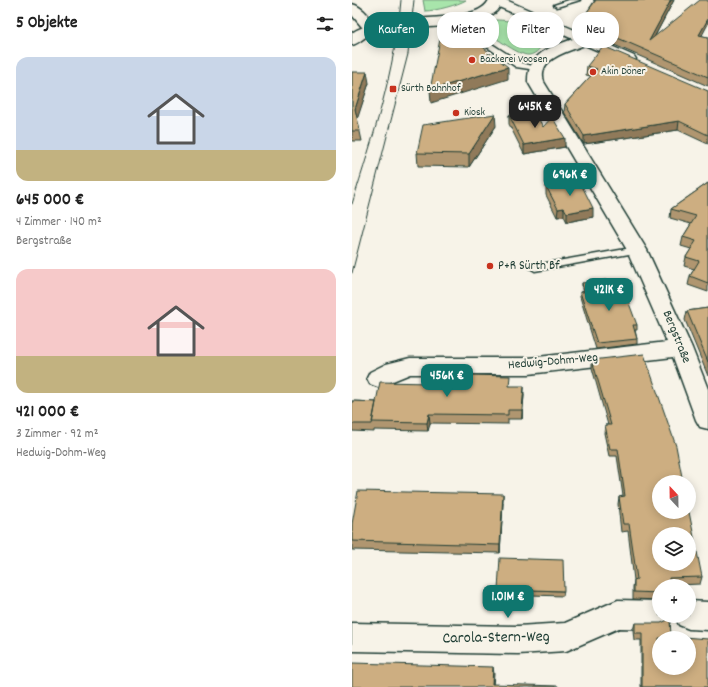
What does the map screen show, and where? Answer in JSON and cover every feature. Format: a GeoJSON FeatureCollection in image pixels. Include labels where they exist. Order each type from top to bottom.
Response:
{"type":"FeatureCollection","features":[{"type":"Feature","properties":{"kind":"street"},"geometry":{"type":"LineString","coordinates":[[364,0],[352,8],[364,19]]}},
{"type":"Feature","properties":{"kind":"street"},"geometry":{"type":"LineString","coordinates":[[486,12],[497,0],[572,34]]}},
{"type":"Feature","properties":{"kind":"street"},"geometry":{"type":"LineString","coordinates":[[352,41],[364,32]]}},
{"type":"Feature","properties":{"kind":"street"},"geometry":{"type":"LineString","coordinates":[[536,68],[540,62],[552,54],[572,46]]}},
{"type":"Feature","properties":{"kind":"street"},"geometry":{"type":"LineString","coordinates":[[603,48],[640,64]]}},
{"type":"Feature","properties":{"kind":"street","name":"Bergstraße"},"geometry":{"type":"LineString","coordinates":[[536,68],[536,82],[637,250],[681,348],[708,420]]}},
{"type":"Feature","properties":{"kind":"street","name":"Hedwig-Dohm-Weg"},"geometry":{"type":"LineString","coordinates":[[378,378],[394,370],[410,366],[529,366],[681,348]]}},
{"type":"Feature","properties":{"kind":"street","name":"Carola-Stern-Weg"},"geometry":{"type":"LineString","coordinates":[[352,637],[518,640],[566,637],[618,614],[652,615]]}},
{"type":"Feature","properties":{"kind":"street"},"geometry":{"type":"LineString","coordinates":[[696,615],[708,616]]}},
{"type":"Feature","properties":{"kind":"lane"},"geometry":{"type":"LineString","coordinates":[[557,5],[576,0]]}},
{"type":"Feature","properties":{"kind":"lane"},"geometry":{"type":"LineString","coordinates":[[494,48],[519,65],[536,68]]}},
{"type":"Feature","properties":{"kind":"lane"},"geometry":{"type":"LineString","coordinates":[[535,268],[637,250]]}},
{"type":"Feature","properties":{"kind":"green space"},"geometry":{"type":"Polygon","coordinates":[[[423,0],[466,0],[458,4],[425,11],[423,0]]]}},
{"type":"Feature","properties":{"kind":"green space"},"geometry":{"type":"Polygon","coordinates":[[[499,20],[507,21],[507,46],[499,41],[499,20]]]}},
{"type":"Feature","properties":{"kind":"green space"},"geometry":{"type":"Polygon","coordinates":[[[511,48],[540,48],[529,55],[511,48]]]}},
{"type":"Feature","properties":{"kind":"building"},"geometry":{"type":"Polygon","coordinates":[[[596,0],[671,0],[649,41],[700,0],[708,0],[708,19],[699,35],[708,37],[708,77],[619,39],[619,12],[587,12],[596,0]]]}},
{"type":"Feature","properties":{"kind":"building"},"geometry":{"type":"Polygon","coordinates":[[[438,48],[484,48],[508,67],[430,90],[438,48]]]}},
{"type":"Feature","properties":{"kind":"building"},"geometry":{"type":"Polygon","coordinates":[[[601,48],[608,48],[708,91],[708,135],[679,121],[584,136],[565,104],[597,69],[587,66],[601,48]]]}},
{"type":"Feature","properties":{"kind":"building"},"geometry":{"type":"Polygon","coordinates":[[[352,72],[367,72],[355,109],[360,131],[352,131],[352,72]]]}},
{"type":"Feature","properties":{"kind":"building"},"geometry":{"type":"Polygon","coordinates":[[[535,112],[543,127],[552,117],[565,138],[524,145],[509,115],[535,112]]]}},
{"type":"Feature","properties":{"kind":"building"},"geometry":{"type":"Polygon","coordinates":[[[495,114],[469,154],[417,153],[423,125],[495,114]]]}},
{"type":"Feature","properties":{"kind":"building"},"geometry":{"type":"Polygon","coordinates":[[[579,180],[593,208],[567,213],[564,208],[558,209],[546,186],[579,180]]]}},
{"type":"Feature","properties":{"kind":"building"},"geometry":{"type":"Polygon","coordinates":[[[708,183],[708,283],[690,276],[699,261],[686,257],[696,241],[683,237],[696,216],[671,209],[708,183]]]}},
{"type":"Feature","properties":{"kind":"building"},"geometry":{"type":"Polygon","coordinates":[[[606,280],[609,289],[623,287],[637,325],[633,325],[637,339],[597,343],[580,292],[584,292],[582,283],[606,280]]]}},
{"type":"Feature","properties":{"kind":"building"},"geometry":{"type":"Polygon","coordinates":[[[708,308],[708,362],[687,311],[708,308]]]}},
{"type":"Feature","properties":{"kind":"building"},"geometry":{"type":"Polygon","coordinates":[[[644,354],[676,446],[682,475],[652,475],[652,519],[690,519],[692,527],[652,527],[652,571],[696,571],[696,547],[702,577],[652,579],[652,593],[634,592],[634,580],[637,579],[629,524],[623,524],[619,497],[625,496],[618,449],[610,449],[605,425],[611,425],[592,360],[644,354]]]}},
{"type":"Feature","properties":{"kind":"building"},"geometry":{"type":"Polygon","coordinates":[[[432,374],[510,376],[509,386],[524,386],[522,410],[508,410],[508,415],[429,414],[427,423],[372,422],[380,382],[431,383],[432,374]]]}},
{"type":"Feature","properties":{"kind":"building"},"geometry":{"type":"Polygon","coordinates":[[[352,401],[376,402],[372,424],[352,424],[352,401]]]}},
{"type":"Feature","properties":{"kind":"building"},"geometry":{"type":"Polygon","coordinates":[[[358,491],[503,494],[500,545],[352,541],[352,524],[358,491]]]}},
{"type":"Feature","properties":{"kind":"building"},"geometry":{"type":"Polygon","coordinates":[[[500,558],[563,560],[564,591],[498,589],[500,558]]]}},
{"type":"Feature","properties":{"kind":"building"},"geometry":{"type":"Polygon","coordinates":[[[635,623],[670,623],[671,631],[652,631],[652,675],[696,675],[696,638],[708,639],[708,687],[642,687],[642,633],[635,633],[635,623]]]}},
{"type":"Feature","properties":{"kind":"building"},"geometry":{"type":"Polygon","coordinates":[[[352,663],[493,667],[492,684],[558,687],[352,687],[352,663]]]}},
{"type":"Feature","properties":{"kind":"tram line"},"geometry":{"type":"LineString","coordinates":[[352,204],[382,104],[394,52],[401,0]]}},
{"type":"Feature","properties":{"kind":"tram line"},"geometry":{"type":"LineString","coordinates":[[352,273],[408,54],[414,0]]}},
{"type":"Feature","properties":{"kind":"place","name":"Bäckerei Voosen"},"geometry":{"type":"Point","coordinates":[472,60]}},
{"type":"Feature","properties":{"kind":"place","name":"Akin Döner"},"geometry":{"type":"Point","coordinates":[593,72]}},
{"type":"Feature","properties":{"kind":"place","name":"Sürth Bahnhof"},"geometry":{"type":"Point","coordinates":[393,89]}},
{"type":"Feature","properties":{"kind":"place","name":"Kiosk"},"geometry":{"type":"Point","coordinates":[456,113]}},
{"type":"Feature","properties":{"kind":"place","name":"P+R Sürth Bf"},"geometry":{"type":"Point","coordinates":[490,266]}}]}
